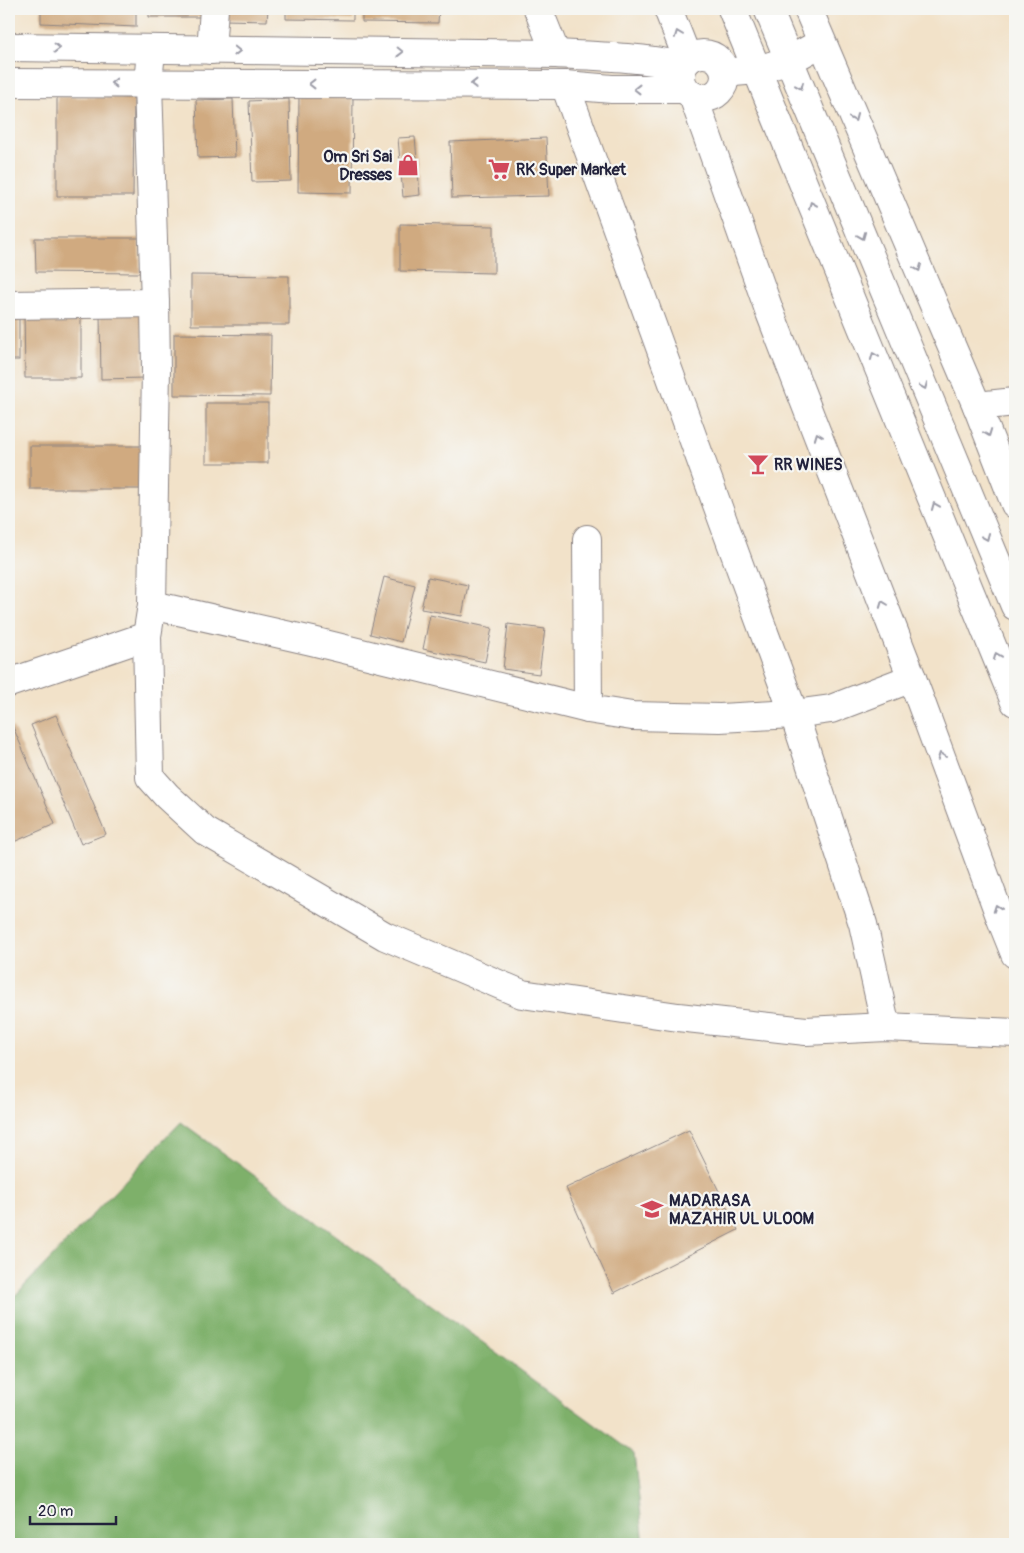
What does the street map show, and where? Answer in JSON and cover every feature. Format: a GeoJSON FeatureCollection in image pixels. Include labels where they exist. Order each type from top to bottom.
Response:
{"type":"FeatureCollection","features":[{"type":"Feature","properties":{"kind":"main road"},"geometry":{"type":"LineString","coordinates":[[211,50],[214,9]]}},
{"type":"Feature","properties":{"kind":"main road"},"geometry":{"type":"LineString","coordinates":[[538,9],[556,54]]}},
{"type":"Feature","properties":{"kind":"main road"},"geometry":{"type":"LineString","coordinates":[[668,9],[687,78],[769,310],[912,678],[1015,954]]}},
{"type":"Feature","properties":{"kind":"main road"},"geometry":{"type":"LineString","coordinates":[[732,9],[1015,702]]}},
{"type":"Feature","properties":{"kind":"main road"},"geometry":{"type":"LineString","coordinates":[[768,9],[1015,606]]}},
{"type":"Feature","properties":{"kind":"main road"},"geometry":{"type":"LineString","coordinates":[[808,9],[977,406],[1015,504]]}},
{"type":"Feature","properties":{"kind":"main road"},"geometry":{"type":"LineString","coordinates":[[725,72],[757,70],[790,60],[821,43]]}},
{"type":"Feature","properties":{"kind":"main road"},"geometry":{"type":"LineString","coordinates":[[9,47],[556,54],[621,57],[660,61],[687,78],[699,98],[713,96],[723,86],[725,72],[719,60],[707,54],[700,54],[694,56],[687,78]]}},
{"type":"Feature","properties":{"kind":"main road"},"geometry":{"type":"LineString","coordinates":[[151,50],[148,84],[156,369],[152,605],[147,636],[150,777],[166,796],[205,831],[385,936],[522,994],[678,1017],[806,1031],[886,1028],[1015,1033]]}},
{"type":"Feature","properties":{"kind":"main road"},"geometry":{"type":"LineString","coordinates":[[9,83],[565,84],[612,89],[687,78]]}},
{"type":"Feature","properties":{"kind":"main road"},"geometry":{"type":"LineString","coordinates":[[565,84],[794,714],[863,924],[886,1028]]}},
{"type":"Feature","properties":{"kind":"main road"},"geometry":{"type":"LineString","coordinates":[[9,306],[155,303]]}},
{"type":"Feature","properties":{"kind":"main road"},"geometry":{"type":"LineString","coordinates":[[977,406],[1015,402]]}},
{"type":"Feature","properties":{"kind":"main road"},"geometry":{"type":"LineString","coordinates":[[587,539],[588,709]]}},
{"type":"Feature","properties":{"kind":"main road"},"geometry":{"type":"LineString","coordinates":[[152,605],[312,641],[588,709],[642,717],[720,718],[794,714],[831,709],[912,678]]}},
{"type":"Feature","properties":{"kind":"main road"},"geometry":{"type":"LineString","coordinates":[[9,683],[147,636]]}},
{"type":"Feature","properties":{"kind":"green space"},"geometry":{"type":"Polygon","coordinates":[[[181,1122],[634,1453],[644,1544],[9,1544],[9,1302],[181,1122]]]}},
{"type":"Feature","properties":{"kind":"building"},"geometry":{"type":"Polygon","coordinates":[[[41,9],[136,9],[136,27],[41,23],[41,9]]]}},
{"type":"Feature","properties":{"kind":"building"},"geometry":{"type":"Polygon","coordinates":[[[149,9],[205,9],[205,17],[149,17],[149,9]]]}},
{"type":"Feature","properties":{"kind":"building"},"geometry":{"type":"Polygon","coordinates":[[[225,9],[268,9],[267,21],[224,20],[225,9]]]}},
{"type":"Feature","properties":{"kind":"building"},"geometry":{"type":"Polygon","coordinates":[[[286,9],[353,9],[353,20],[286,19],[286,9]]]}},
{"type":"Feature","properties":{"kind":"building"},"geometry":{"type":"Polygon","coordinates":[[[362,9],[439,9],[438,23],[362,22],[362,9]]]}},
{"type":"Feature","properties":{"kind":"building"},"geometry":{"type":"Polygon","coordinates":[[[299,96],[353,97],[352,193],[298,192],[299,96]]]}},
{"type":"Feature","properties":{"kind":"building"},"geometry":{"type":"Polygon","coordinates":[[[57,97],[134,98],[133,196],[57,196],[57,97]]]}},
{"type":"Feature","properties":{"kind":"building"},"geometry":{"type":"Polygon","coordinates":[[[233,99],[235,157],[198,158],[196,100],[233,99]]]}},
{"type":"Feature","properties":{"kind":"building"},"geometry":{"type":"Polygon","coordinates":[[[289,99],[291,181],[252,182],[249,101],[289,99]]]}},
{"type":"Feature","properties":{"kind":"building"},"geometry":{"type":"Polygon","coordinates":[[[415,137],[420,195],[403,197],[398,138],[415,137]]]}},
{"type":"Feature","properties":{"kind":"building","name":"RK Super Market"},"geometry":{"type":"Polygon","coordinates":[[[546,138],[549,196],[452,198],[450,142],[546,138]]]}},
{"type":"Feature","properties":{"kind":"building"},"geometry":{"type":"Polygon","coordinates":[[[400,224],[494,226],[494,273],[400,271],[400,224]]]}},
{"type":"Feature","properties":{"kind":"building"},"geometry":{"type":"Polygon","coordinates":[[[35,238],[139,238],[140,273],[36,272],[35,238]]]}},
{"type":"Feature","properties":{"kind":"building"},"geometry":{"type":"Polygon","coordinates":[[[191,275],[289,276],[289,325],[191,325],[191,275]]]}},
{"type":"Feature","properties":{"kind":"building"},"geometry":{"type":"Polygon","coordinates":[[[24,309],[81,309],[81,378],[25,378],[24,309]]]}},
{"type":"Feature","properties":{"kind":"building"},"geometry":{"type":"Polygon","coordinates":[[[9,313],[19,313],[19,360],[9,360],[9,313]]]}},
{"type":"Feature","properties":{"kind":"building"},"geometry":{"type":"Polygon","coordinates":[[[100,313],[142,313],[144,378],[101,379],[100,313]]]}},
{"type":"Feature","properties":{"kind":"building"},"geometry":{"type":"Polygon","coordinates":[[[174,334],[271,335],[270,396],[174,395],[174,334]]]}},
{"type":"Feature","properties":{"kind":"building"},"geometry":{"type":"Polygon","coordinates":[[[206,403],[268,403],[268,463],[206,463],[206,403]]]}},
{"type":"Feature","properties":{"kind":"building"},"geometry":{"type":"Polygon","coordinates":[[[30,446],[142,446],[142,489],[30,489],[30,446]]]}},
{"type":"Feature","properties":{"kind":"building"},"geometry":{"type":"Polygon","coordinates":[[[384,577],[415,585],[401,642],[370,634],[384,577]]]}},
{"type":"Feature","properties":{"kind":"building"},"geometry":{"type":"Polygon","coordinates":[[[428,577],[468,585],[462,616],[421,609],[428,577]]]}},
{"type":"Feature","properties":{"kind":"building"},"geometry":{"type":"Polygon","coordinates":[[[430,615],[492,628],[485,662],[423,649],[430,615]]]}},
{"type":"Feature","properties":{"kind":"building"},"geometry":{"type":"Polygon","coordinates":[[[508,624],[545,629],[539,674],[503,669],[508,624]]]}},
{"type":"Feature","properties":{"kind":"building"},"geometry":{"type":"Polygon","coordinates":[[[56,715],[106,834],[81,844],[31,725],[56,715]]]}},
{"type":"Feature","properties":{"kind":"building"},"geometry":{"type":"Polygon","coordinates":[[[13,727],[55,824],[9,844],[9,729],[13,727]]]}},
{"type":"Feature","properties":{"kind":"building","name":"MADARASA MAZAHIR UL ULOOM"},"geometry":{"type":"Polygon","coordinates":[[[689,1130],[738,1230],[614,1293],[566,1188],[689,1130]]]}},
{"type":"Feature","properties":{"kind":"place","name":"Om Sri Sai Dresses"},"geometry":{"type":"Point","coordinates":[408,165]}},
{"type":"Feature","properties":{"kind":"place","name":"RK Super Market"},"geometry":{"type":"Point","coordinates":[499,169]}},
{"type":"Feature","properties":{"kind":"place","name":"RR WINES"},"geometry":{"type":"Point","coordinates":[758,464]}},
{"type":"Feature","properties":{"kind":"place","name":"MADARASA MAZAHIR UL ULOOM"},"geometry":{"type":"Point","coordinates":[652,1209]}}]}
